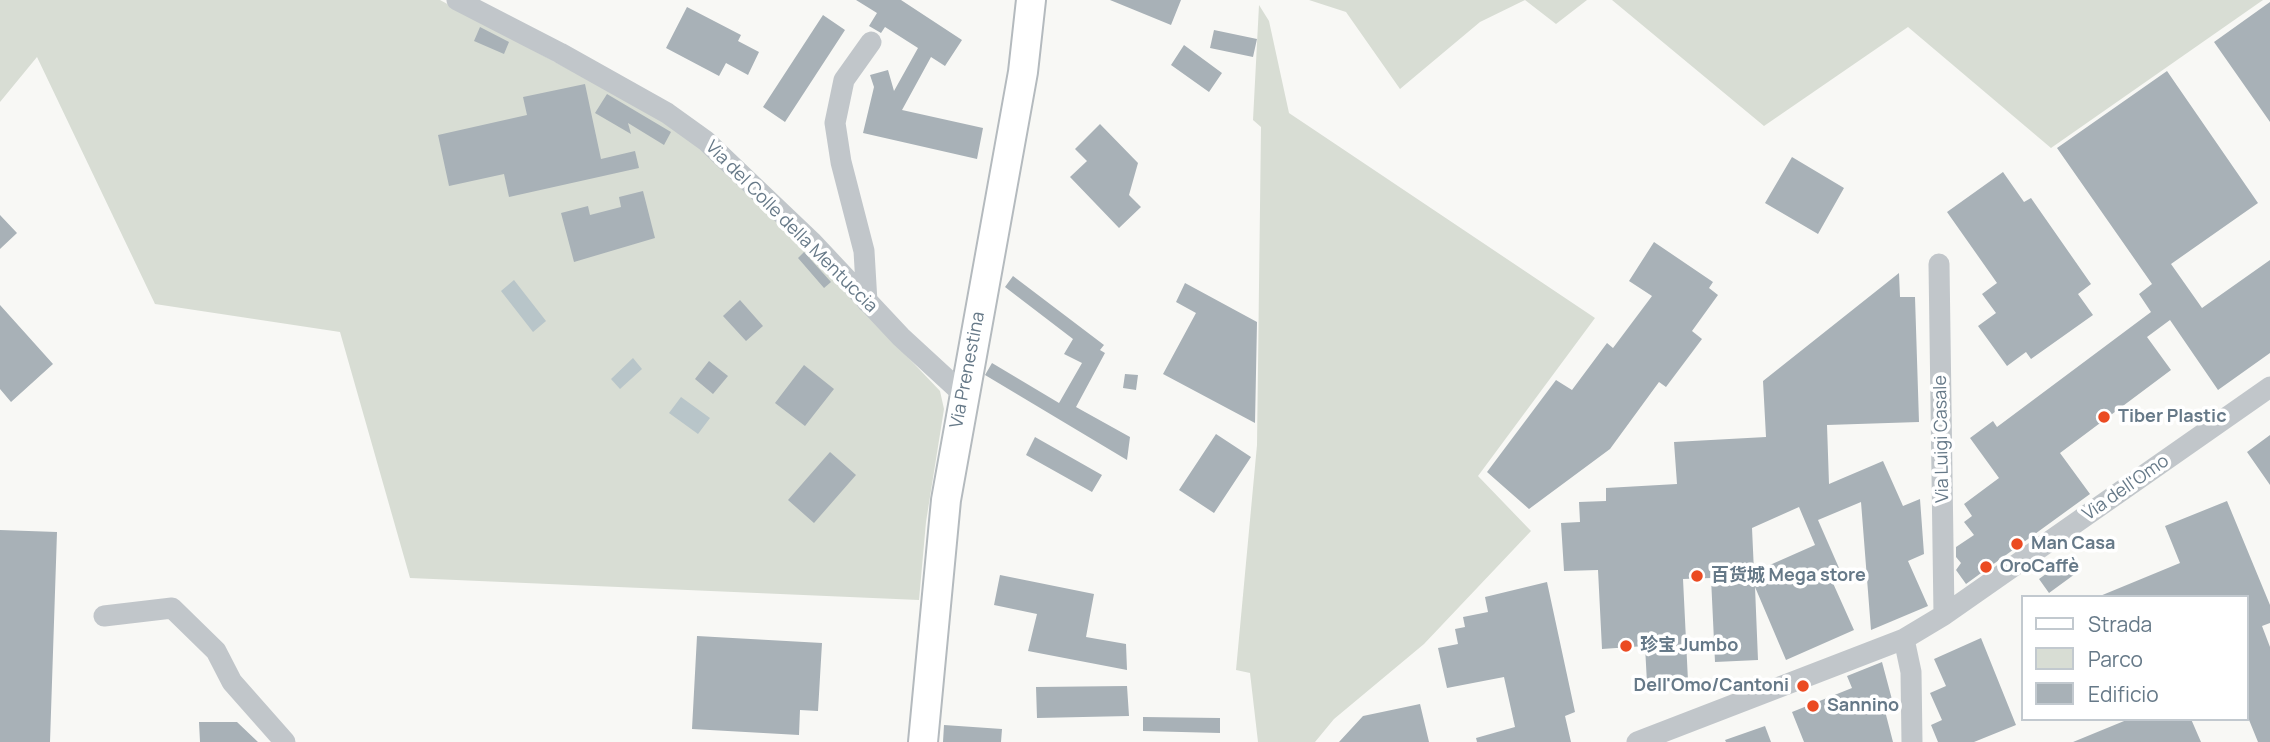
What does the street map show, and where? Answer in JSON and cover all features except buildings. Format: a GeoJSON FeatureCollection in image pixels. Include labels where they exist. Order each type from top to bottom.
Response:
{"type":"FeatureCollection","features":[{"type":"Feature","properties":{"kind":"main road","name":"Via Prenestina"},"geometry":{"type":"LineString","coordinates":[[923,742],[939,551],[963,394],[1023,72],[1031,0]]}},
{"type":"Feature","properties":{"kind":"street","name":"Via del Colle della Mentuccia"},"geometry":{"type":"LineString","coordinates":[[457,0],[560,53],[698,135],[730,161],[867,302],[963,394]]}},
{"type":"Feature","properties":{"kind":"street"},"geometry":{"type":"LineString","coordinates":[[867,302],[864,251],[841,162],[835,123],[844,80],[871,42]]}},
{"type":"Feature","properties":{"kind":"street","name":"Via Luigi Casale"},"geometry":{"type":"LineString","coordinates":[[1940,264],[1944,615]]}},
{"type":"Feature","properties":{"kind":"street","name":"Via dell'Omo"},"geometry":{"type":"LineString","coordinates":[[1637,742],[1904,639],[1944,615],[2270,387]]}},
{"type":"Feature","properties":{"kind":"street"},"geometry":{"type":"LineString","coordinates":[[104,616],[172,608],[216,651],[232,682],[285,742]]}},
{"type":"Feature","properties":{"kind":"street"},"geometry":{"type":"LineString","coordinates":[[1904,639],[1911,672],[1912,742]]}},
{"type":"Feature","properties":{"kind":"green space"},"geometry":{"type":"Polygon","coordinates":[[[0,0],[440,0],[683,131],[730,170],[940,391],[944,409],[926,522],[919,600],[410,578],[340,332],[155,304],[37,57],[0,102],[0,0]]]}},
{"type":"Feature","properties":{"kind":"green space"},"geometry":{"type":"Polygon","coordinates":[[[1309,0],[1525,0],[1480,22],[1400,89],[1346,12],[1309,0]]]}},
{"type":"Feature","properties":{"kind":"green space"},"geometry":{"type":"Polygon","coordinates":[[[1525,0],[1587,0],[1556,24],[1525,0]]]}},
{"type":"Feature","properties":{"kind":"green space"},"geometry":{"type":"Polygon","coordinates":[[[1612,0],[2263,0],[2051,148],[1908,27],[1764,126],[1612,0]]]}},
{"type":"Feature","properties":{"kind":"green space"},"geometry":{"type":"Polygon","coordinates":[[[1259,5],[1269,21],[1289,113],[1595,318],[1478,476],[1531,531],[1424,644],[1334,719],[1315,742],[1258,742],[1250,673],[1236,670],[1257,445],[1261,127],[1253,120],[1259,5]]]}},
{"type":"Feature","properties":{"kind":"shaded area"},"geometry":{"type":"Polygon","coordinates":[[[514,280],[546,321],[533,332],[501,291],[514,280]]]}},
{"type":"Feature","properties":{"kind":"shaded area"},"geometry":{"type":"Polygon","coordinates":[[[633,358],[642,369],[620,389],[611,379],[633,358]]]}},
{"type":"Feature","properties":{"kind":"shaded area"},"geometry":{"type":"Polygon","coordinates":[[[681,397],[710,418],[698,434],[669,413],[681,397]]]}},
{"type":"Feature","properties":{"kind":"place","name":"Tiber Plastic"},"geometry":{"type":"Point","coordinates":[2104,417]}},
{"type":"Feature","properties":{"kind":"place","name":"Man Casa"},"geometry":{"type":"Point","coordinates":[2017,544]}},
{"type":"Feature","properties":{"kind":"place","name":"OroCaffè"},"geometry":{"type":"Point","coordinates":[1986,567]}},
{"type":"Feature","properties":{"kind":"place","name":"百货城 Mega store"},"geometry":{"type":"Point","coordinates":[1697,576]}},
{"type":"Feature","properties":{"kind":"place","name":"珍宝 Jumbo"},"geometry":{"type":"Point","coordinates":[1626,646]}},
{"type":"Feature","properties":{"kind":"place","name":"Dell'Omo/Cantoni"},"geometry":{"type":"Point","coordinates":[1803,686]}},
{"type":"Feature","properties":{"kind":"place","name":"Sannino"},"geometry":{"type":"Point","coordinates":[1813,706]}}]}
